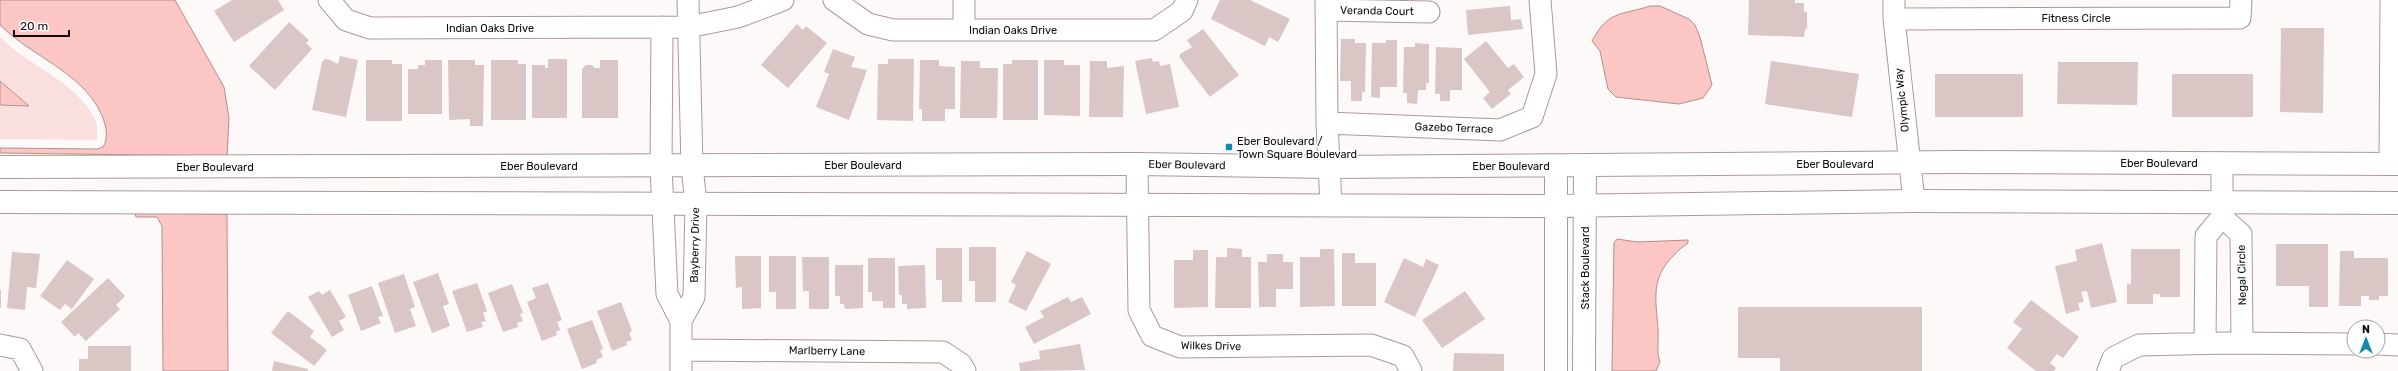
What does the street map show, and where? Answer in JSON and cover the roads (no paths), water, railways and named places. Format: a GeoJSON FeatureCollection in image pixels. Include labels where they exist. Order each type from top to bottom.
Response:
{"type":"FeatureCollection","features":[{"type":"Feature","properties":{"kind":"street","name":"Indian Oaks Drive"},"geometry":{"type":"LineString","coordinates":[[329,0],[346,20],[370,28],[688,27],[738,17],[782,0]]}},
{"type":"Feature","properties":{"kind":"street"},"geometry":{"type":"LineString","coordinates":[[688,0],[692,166]]}},
{"type":"Feature","properties":{"kind":"street","name":"Indian Oaks Drive"},"geometry":{"type":"LineString","coordinates":[[834,0],[868,24],[892,30],[1154,30],[1182,11],[1187,0]]}},
{"type":"Feature","properties":{"kind":"street"},"geometry":{"type":"LineString","coordinates":[[964,0],[964,30]]}},
{"type":"Feature","properties":{"kind":"street","name":"Gazebo Terrace"},"geometry":{"type":"LineString","coordinates":[[1327,123],[1500,130],[1532,117],[1546,74],[1540,0]]}},
{"type":"Feature","properties":{"kind":"street","name":"Fitness Circle"},"geometry":{"type":"LineString","coordinates":[[1894,10],[2240,18],[2241,0]]}},
{"type":"Feature","properties":{"kind":"street"},"geometry":{"type":"LineString","coordinates":[[2391,0],[2394,164]]}},
{"type":"Feature","properties":{"kind":"street"},"geometry":{"type":"LineString","coordinates":[[1326,5],[1327,123],[1331,205]]}},
{"type":"Feature","properties":{"kind":"street","name":"Veranda Court"},"geometry":{"type":"LineString","coordinates":[[1326,5],[1429,12]]}},
{"type":"Feature","properties":{"kind":"street","name":"Olympic Way"},"geometry":{"type":"LineString","coordinates":[[1894,10],[1914,201]]}},
{"type":"Feature","properties":{"kind":"street"},"geometry":{"type":"LineString","coordinates":[[662,27],[662,204],[667,294],[681,321],[681,371]]}},
{"type":"Feature","properties":{"kind":"street"},"geometry":{"type":"LineString","coordinates":[[662,81],[690,81]]}},
{"type":"Feature","properties":{"kind":"street","name":"Eber Boulevard"},"geometry":{"type":"LineString","coordinates":[[0,167],[1137,164],[1329,167],[1909,164],[1954,162],[2394,164]]}},
{"type":"Feature","properties":{"kind":"street"},"geometry":{"type":"LineString","coordinates":[[2205,343],[2206,236],[2222,209],[2222,163]]}},
{"type":"Feature","properties":{"kind":"street","name":"Wilkes Drive"},"geometry":{"type":"LineString","coordinates":[[1137,164],[1136,204],[1139,310],[1152,336],[1180,347],[1370,345],[1403,356],[1410,371]]}},
{"type":"Feature","properties":{"kind":"street","name":"Bayberry Drive"},"geometry":{"type":"LineString","coordinates":[[681,321],[694,298],[696,204],[692,166]]}},
{"type":"Feature","properties":{"kind":"street"},"geometry":{"type":"LineString","coordinates":[[1556,166],[1556,371]]}},
{"type":"Feature","properties":{"kind":"street","name":"Stack Boulevard"},"geometry":{"type":"LineString","coordinates":[[1584,371],[1585,166]]}},
{"type":"Feature","properties":{"kind":"street"},"geometry":{"type":"LineString","coordinates":[[0,202],[1585,206],[1914,201],[2222,209],[2398,203]]}},
{"type":"Feature","properties":{"kind":"street","name":"Negal Circle"},"geometry":{"type":"LineString","coordinates":[[2222,209],[2241,234],[2242,343]]}},
{"type":"Feature","properties":{"kind":"street"},"geometry":{"type":"LineString","coordinates":[[2108,371],[2113,358],[2139,345],[2205,343],[2346,344]]}},
{"type":"Feature","properties":{"kind":"street"},"geometry":{"type":"LineString","coordinates":[[2386,344],[2398,345]]}},
{"type":"Feature","properties":{"kind":"street"},"geometry":{"type":"LineString","coordinates":[[0,345],[20,349],[32,371]]}},
{"type":"Feature","properties":{"kind":"street","name":"Marlberry Lane"},"geometry":{"type":"LineString","coordinates":[[682,350],[943,352],[961,364],[965,371]]}},
{"type":"Feature","properties":{"kind":"place","name":"Eber Boulevard / Town Square Boulevard"},"geometry":{"type":"Point","coordinates":[1229,147]}}]}
